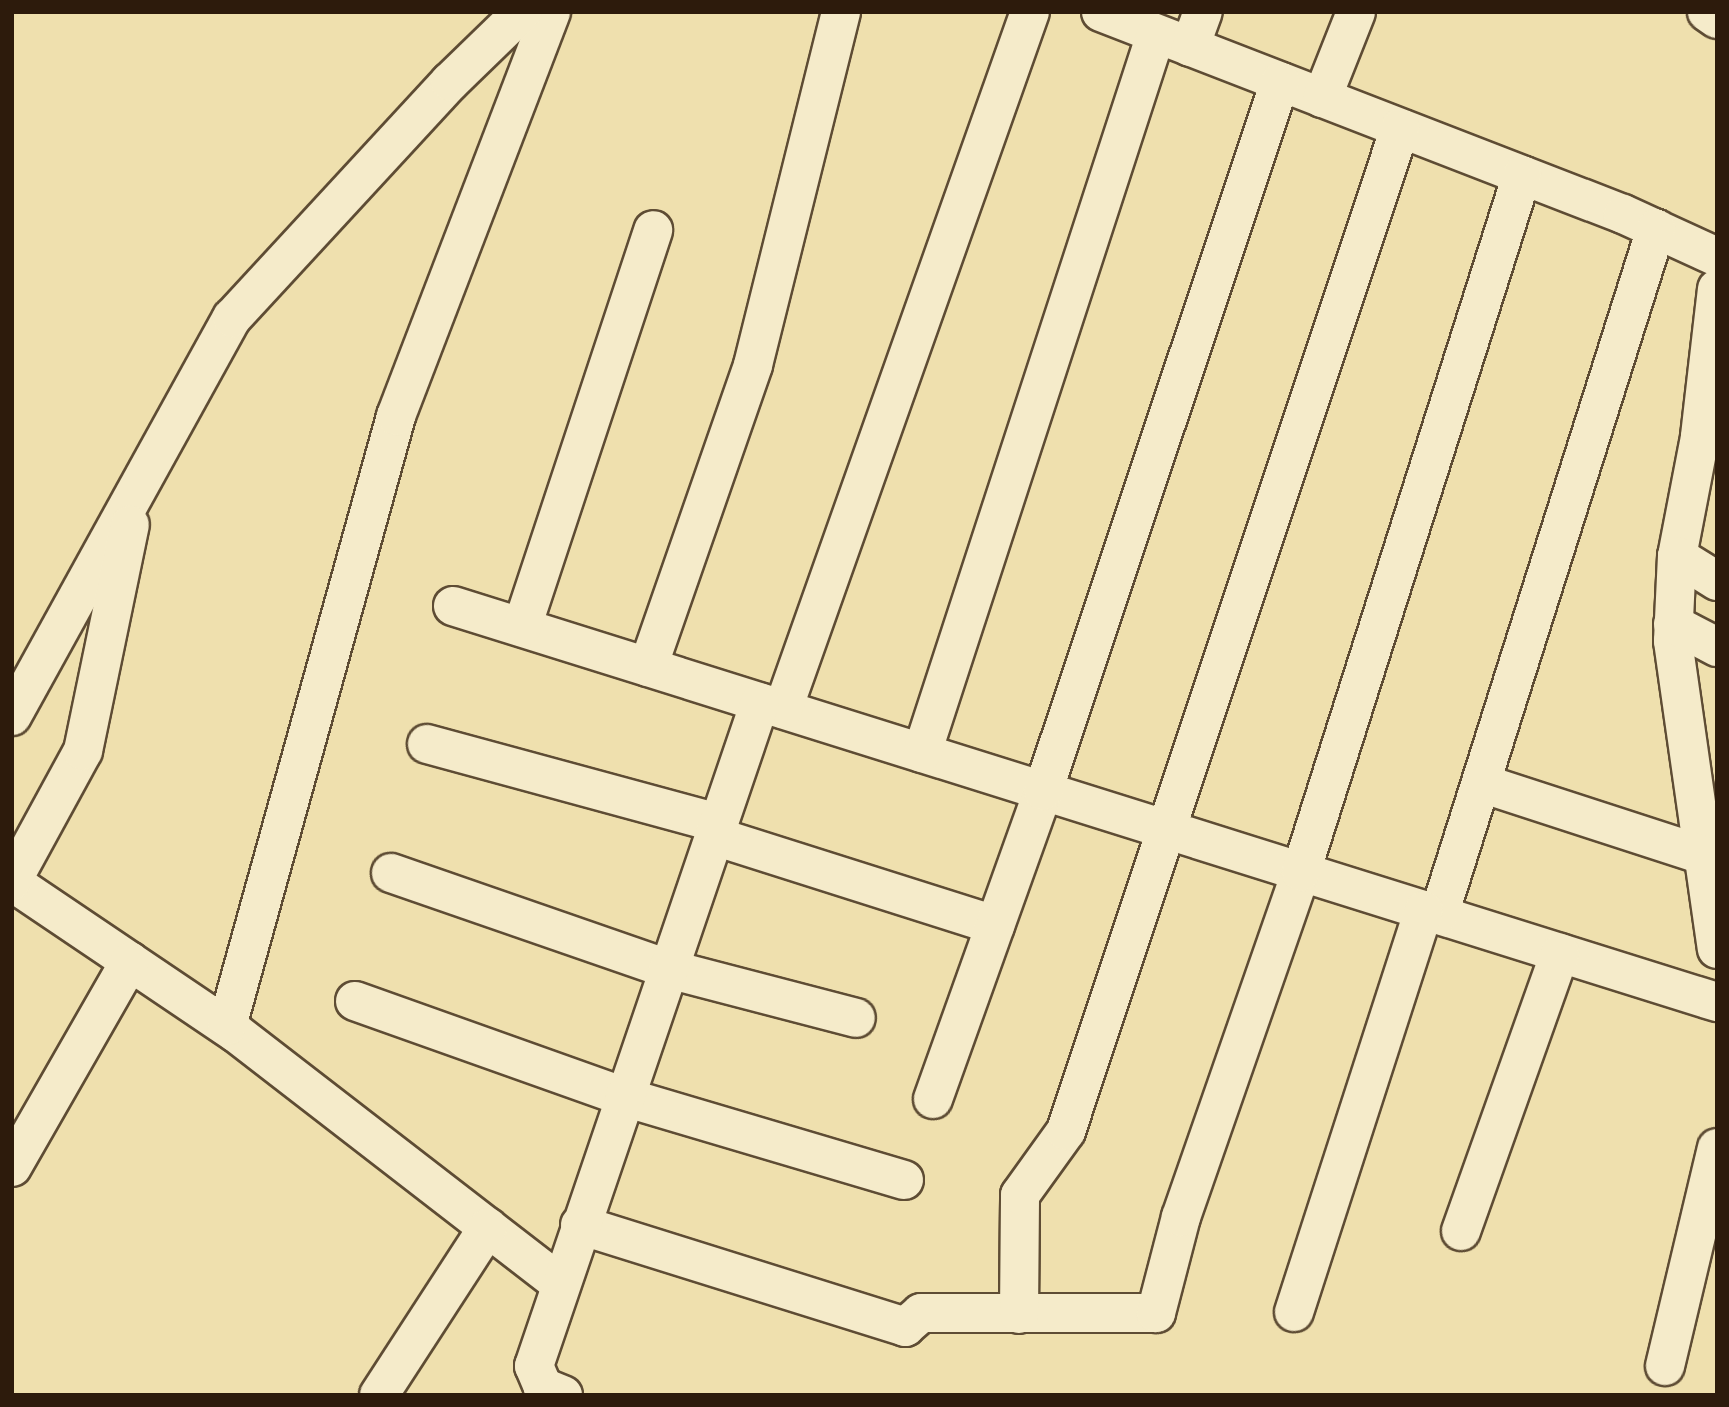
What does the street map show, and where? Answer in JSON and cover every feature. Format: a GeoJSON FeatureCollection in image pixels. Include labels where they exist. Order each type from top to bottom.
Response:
{"type":"FeatureCollection","features":[{"type":"Feature","properties":{"kind":"street"},"geometry":{"type":"LineString","coordinates":[[227,1026],[396,416],[551,12]]}},
{"type":"Feature","properties":{"kind":"street"},"geometry":{"type":"LineString","coordinates":[[648,667],[753,365],[841,12]]}},
{"type":"Feature","properties":{"kind":"street"},"geometry":{"type":"LineString","coordinates":[[563,1395],[543,1387],[534,1366],[560,1283],[716,830],[772,706],[1030,12]]}},
{"type":"Feature","properties":{"kind":"street"},"geometry":{"type":"LineString","coordinates":[[1101,12],[1183,31],[1280,82],[1522,175],[1656,229],[1717,257]]}},
{"type":"Feature","properties":{"kind":"street"},"geometry":{"type":"LineString","coordinates":[[1322,98],[1356,12]]}},
{"type":"Feature","properties":{"kind":"street"},"geometry":{"type":"LineString","coordinates":[[1707,12],[1717,19]]}},
{"type":"Feature","properties":{"kind":"street"},"geometry":{"type":"LineString","coordinates":[[12,716],[232,318],[513,15]]}},
{"type":"Feature","properties":{"kind":"street"},"geometry":{"type":"LineString","coordinates":[[922,752],[1183,31]]}},
{"type":"Feature","properties":{"kind":"street"},"geometry":{"type":"LineString","coordinates":[[933,1099],[1043,791],[1280,82]]}},
{"type":"Feature","properties":{"kind":"street"},"geometry":{"type":"LineString","coordinates":[[1019,1314],[1020,1195],[1066,1131],[1399,128]]}},
{"type":"Feature","properties":{"kind":"street"},"geometry":{"type":"LineString","coordinates":[[580,1225],[905,1327],[921,1313],[1156,1313],[1181,1217],[1301,872],[1522,175]]}},
{"type":"Feature","properties":{"kind":"street"},"geometry":{"type":"LineString","coordinates":[[1294,1312],[1431,913],[1481,782],[1656,229]]}},
{"type":"Feature","properties":{"kind":"street"},"geometry":{"type":"LineString","coordinates":[[522,627],[653,230]]}},
{"type":"Feature","properties":{"kind":"street"},"geometry":{"type":"LineString","coordinates":[[1715,308],[1708,442],[1677,556],[1673,624],[1708,862],[1717,949]]}},
{"type":"Feature","properties":{"kind":"street"},"geometry":{"type":"LineString","coordinates":[[136,492],[83,751],[12,882],[227,1026],[560,1283]]}},
{"type":"Feature","properties":{"kind":"street"},"geometry":{"type":"LineString","coordinates":[[1677,556],[1717,581]]}},
{"type":"Feature","properties":{"kind":"street"},"geometry":{"type":"LineString","coordinates":[[453,606],[1717,1002]]}},
{"type":"Feature","properties":{"kind":"street"},"geometry":{"type":"LineString","coordinates":[[1673,624],[1717,647]]}},
{"type":"Feature","properties":{"kind":"street"},"geometry":{"type":"LineString","coordinates":[[427,744],[716,830],[995,925]]}},
{"type":"Feature","properties":{"kind":"street"},"geometry":{"type":"LineString","coordinates":[[1481,782],[1708,862]]}},
{"type":"Feature","properties":{"kind":"street"},"geometry":{"type":"LineString","coordinates":[[391,873],[668,969],[856,1017]]}},
{"type":"Feature","properties":{"kind":"street"},"geometry":{"type":"LineString","coordinates":[[1461,1231],[1560,953]]}},
{"type":"Feature","properties":{"kind":"street"},"geometry":{"type":"LineString","coordinates":[[12,1167],[130,961]]}},
{"type":"Feature","properties":{"kind":"street"},"geometry":{"type":"LineString","coordinates":[[355,1001],[624,1097],[904,1180]]}},
{"type":"Feature","properties":{"kind":"street"},"geometry":{"type":"LineString","coordinates":[[1665,1366],[1715,1161]]}},
{"type":"Feature","properties":{"kind":"street"},"geometry":{"type":"LineString","coordinates":[[379,1395],[488,1227]]}}]}
